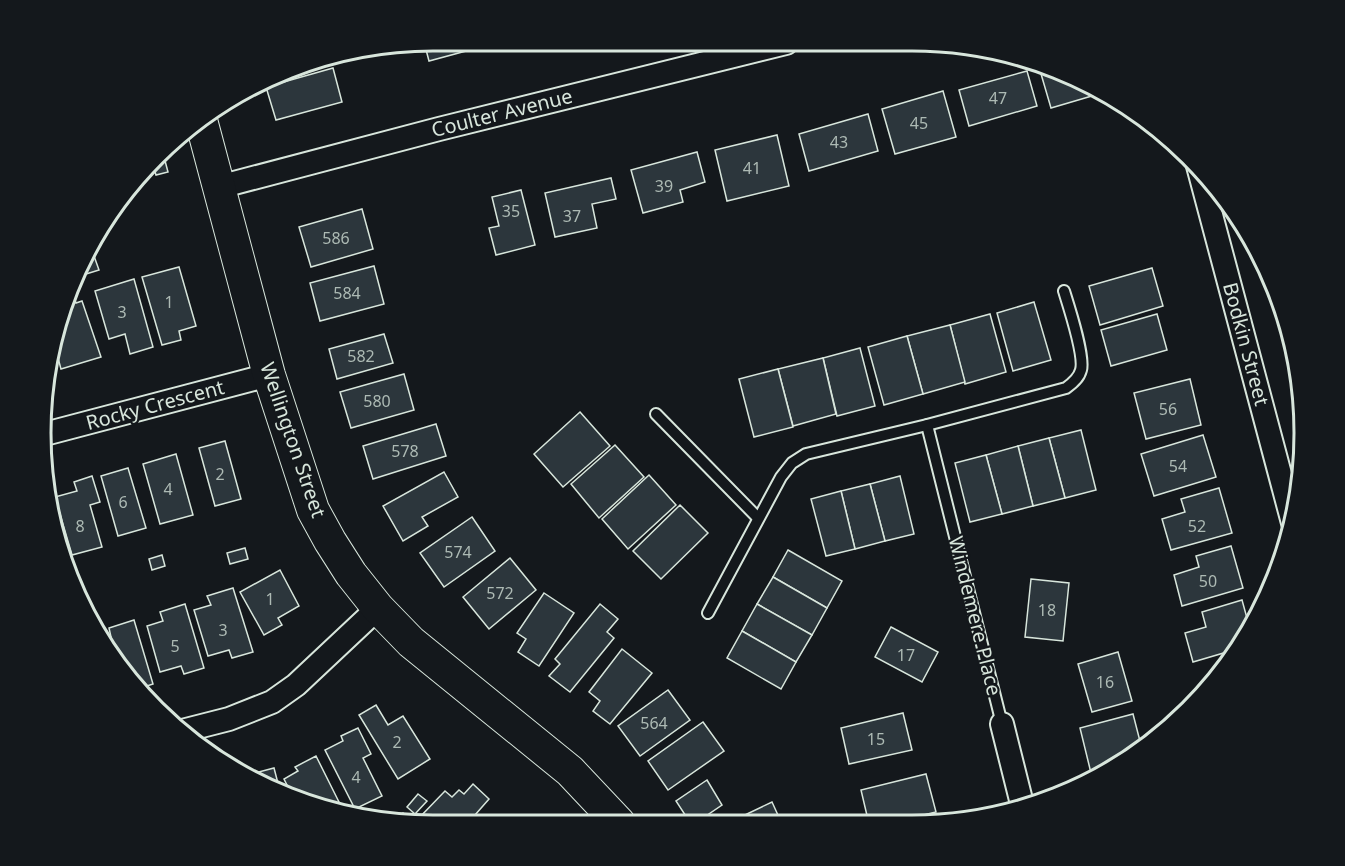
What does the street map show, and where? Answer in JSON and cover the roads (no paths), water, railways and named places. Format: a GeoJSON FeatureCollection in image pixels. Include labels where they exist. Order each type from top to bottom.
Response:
{"type":"FeatureCollection","features":[{"type":"Feature","properties":{"kind":"street","name":"Coulter Avenue"},"geometry":{"type":"LineString","coordinates":[[219,187],[439,129],[754,51]]}},
{"type":"Feature","properties":{"kind":"street","name":"Wellington Street"},"geometry":{"type":"LineString","coordinates":[[203,128],[269,375],[313,510],[351,574],[378,608],[411,642],[570,771],[611,815]]}},
{"type":"Feature","properties":{"kind":"street","name":"Bodkin Street"},"geometry":{"type":"LineString","coordinates":[[1203,186],[1288,503]]}},
{"type":"Feature","properties":{"kind":"street","name":"Rocky Crescent"},"geometry":{"type":"LineString","coordinates":[[51,432],[269,375]]}},
{"type":"Feature","properties":{"kind":"street"},"geometry":{"type":"LineString","coordinates":[[191,729],[229,719],[272,702],[296,685],[378,608]]}},
{"type":"Feature","properties":{"kind":"street","name":"Windemere Place"},"geometry":{"type":"LineString","coordinates":[[1002,724],[1021,799]]}},
{"type":"Feature","properties":{"kind":"lane"},"geometry":{"type":"LineString","coordinates":[[708,613],[781,477],[792,463],[806,454],[1066,388],[1076,380],[1082,368],[1081,356],[1064,291]]}},
{"type":"Feature","properties":{"kind":"lane"},"geometry":{"type":"LineString","coordinates":[[656,414],[758,518]]}},
{"type":"Feature","properties":{"kind":"lane","name":"Windemere Place"},"geometry":{"type":"LineString","coordinates":[[927,425],[1002,724]]}}]}
